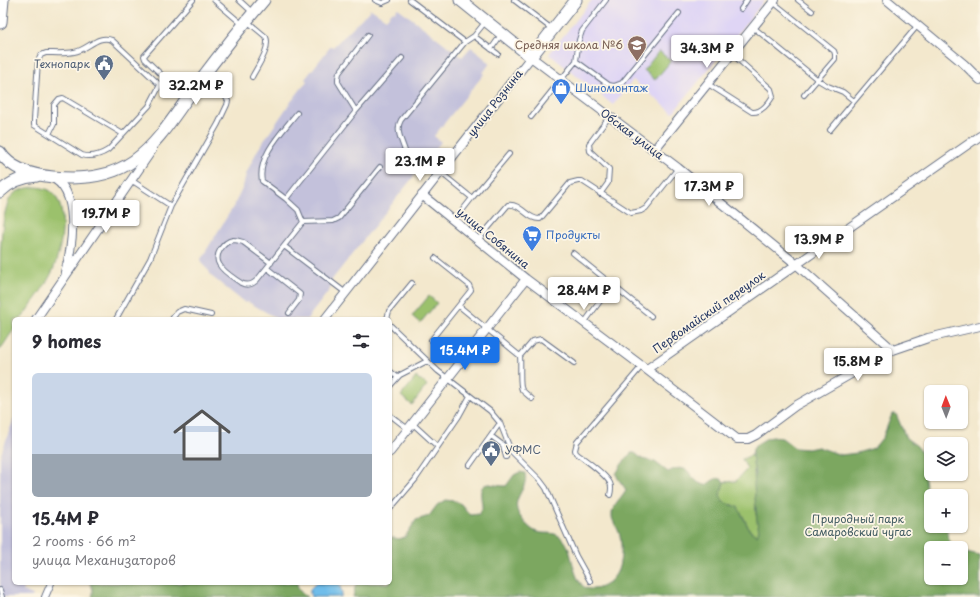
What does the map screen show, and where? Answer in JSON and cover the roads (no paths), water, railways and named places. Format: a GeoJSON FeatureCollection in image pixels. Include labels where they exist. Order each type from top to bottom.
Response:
{"type":"FeatureCollection","features":[{"type":"Feature","properties":{"kind":"highway"},"geometry":{"type":"LineString","coordinates":[[0,22],[2,0]]}},
{"type":"Feature","properties":{"kind":"main road"},"geometry":{"type":"LineString","coordinates":[[0,192],[17,181],[28,177],[45,176],[76,178],[106,174],[120,169],[136,160],[160,137],[201,79],[247,19],[264,0]]}},
{"type":"Feature","properties":{"kind":"main road","name":"Обская улица"},"geometry":{"type":"LineString","coordinates":[[460,0],[530,57]]}},
{"type":"Feature","properties":{"kind":"main road","name":"улица Рознина"},"geometry":{"type":"LineString","coordinates":[[530,57],[576,0]]}},
{"type":"Feature","properties":{"kind":"main road"},"geometry":{"type":"LineString","coordinates":[[0,152],[7,161],[17,168],[45,176]]}},
{"type":"Feature","properties":{"kind":"street"},"geometry":{"type":"LineString","coordinates":[[887,0],[972,71],[980,80]]}},
{"type":"Feature","properties":{"kind":"street"},"geometry":{"type":"LineString","coordinates":[[654,150],[774,1]]}},
{"type":"Feature","properties":{"kind":"street","name":"Обская улица"},"geometry":{"type":"LineString","coordinates":[[530,57],[678,168],[796,264],[893,350]]}},
{"type":"Feature","properties":{"kind":"street","name":"улица Рознина"},"geometry":{"type":"LineString","coordinates":[[327,317],[530,57]]}},
{"type":"Feature","properties":{"kind":"street","name":"Первомайский переулок"},"geometry":{"type":"LineString","coordinates":[[644,367],[796,264],[980,136]]}},
{"type":"Feature","properties":{"kind":"street"},"geometry":{"type":"LineString","coordinates":[[37,317],[160,137]]}},
{"type":"Feature","properties":{"kind":"street"},"geometry":{"type":"LineString","coordinates":[[45,176],[54,179],[61,184],[70,202],[70,252],[68,263],[59,285]]}},
{"type":"Feature","properties":{"kind":"street","name":"улица Собянина"},"geometry":{"type":"LineString","coordinates":[[422,195],[526,279],[644,367],[734,438],[742,440],[752,438],[805,400],[893,350]]}},
{"type":"Feature","properties":{"kind":"street"},"geometry":{"type":"LineString","coordinates":[[392,449],[526,279]]}},
{"type":"Feature","properties":{"kind":"street"},"geometry":{"type":"LineString","coordinates":[[893,350],[928,338],[980,326]]}},
{"type":"Feature","properties":{"kind":"street"},"geometry":{"type":"LineString","coordinates":[[45,597],[51,585]]}},
{"type":"Feature","properties":{"kind":"lane"},"geometry":{"type":"LineString","coordinates":[[190,95],[166,79],[145,59],[144,56],[193,0]]}},
{"type":"Feature","properties":{"kind":"lane"},"geometry":{"type":"LineString","coordinates":[[214,0],[247,19],[268,40],[267,48],[252,77]]}},
{"type":"Feature","properties":{"kind":"lane"},"geometry":{"type":"LineString","coordinates":[[375,0],[382,3],[389,0]]}},
{"type":"Feature","properties":{"kind":"lane"},"geometry":{"type":"LineString","coordinates":[[410,0],[465,42]]}},
{"type":"Feature","properties":{"kind":"lane"},"geometry":{"type":"LineString","coordinates":[[514,0],[553,29]]}},
{"type":"Feature","properties":{"kind":"lane"},"geometry":{"type":"LineString","coordinates":[[531,118],[576,61],[578,40],[582,31],[606,0]]}},
{"type":"Feature","properties":{"kind":"lane"},"geometry":{"type":"LineString","coordinates":[[741,9],[747,0]]}},
{"type":"Feature","properties":{"kind":"lane"},"geometry":{"type":"LineString","coordinates":[[798,0],[812,12]]}},
{"type":"Feature","properties":{"kind":"lane"},"geometry":{"type":"LineString","coordinates":[[241,1],[247,19]]}},
{"type":"Feature","properties":{"kind":"lane"},"geometry":{"type":"LineString","coordinates":[[774,1],[835,54],[835,59],[804,96]]}},
{"type":"Feature","properties":{"kind":"lane"},"geometry":{"type":"LineString","coordinates":[[576,61],[609,85],[618,85],[622,83],[678,13]]}},
{"type":"Feature","properties":{"kind":"lane"},"geometry":{"type":"LineString","coordinates":[[405,151],[398,130],[400,120],[465,42],[474,36],[486,21]]}},
{"type":"Feature","properties":{"kind":"lane"},"geometry":{"type":"LineString","coordinates":[[830,130],[918,25]]}},
{"type":"Feature","properties":{"kind":"lane"},"geometry":{"type":"LineString","coordinates":[[753,27],[818,80],[843,92],[854,101]]}},
{"type":"Feature","properties":{"kind":"lane"},"geometry":{"type":"LineString","coordinates":[[490,49],[502,34]]}},
{"type":"Feature","properties":{"kind":"lane"},"geometry":{"type":"LineString","coordinates":[[356,111],[338,82],[338,78],[340,73],[368,35]]}},
{"type":"Feature","properties":{"kind":"lane"},"geometry":{"type":"LineString","coordinates":[[474,36],[498,54]]}},
{"type":"Feature","properties":{"kind":"lane"},"geometry":{"type":"LineString","coordinates":[[160,85],[112,40],[107,38],[97,40],[74,52],[46,53],[41,55],[38,60],[34,125],[82,155],[88,157],[102,154],[108,150],[149,106],[160,85],[166,79]]}},
{"type":"Feature","properties":{"kind":"lane"},"geometry":{"type":"LineString","coordinates":[[708,84],[752,112],[756,113],[760,111],[770,100],[773,96],[771,89],[732,54]]}},
{"type":"Feature","properties":{"kind":"lane"},"geometry":{"type":"LineString","coordinates":[[286,200],[356,111],[402,58]]}},
{"type":"Feature","properties":{"kind":"lane"},"geometry":{"type":"LineString","coordinates":[[117,317],[150,259],[171,206],[218,124],[227,105],[228,101],[225,96],[201,79]]}},
{"type":"Feature","properties":{"kind":"lane"},"geometry":{"type":"LineString","coordinates":[[49,134],[54,124],[54,105],[59,99],[63,98],[123,134]]}},
{"type":"Feature","properties":{"kind":"lane"},"geometry":{"type":"LineString","coordinates":[[297,113],[269,151],[263,164],[262,180],[298,210],[304,222]]}},
{"type":"Feature","properties":{"kind":"lane"},"geometry":{"type":"LineString","coordinates":[[600,194],[608,183],[609,169],[590,151],[589,144],[609,116]]}},
{"type":"Feature","properties":{"kind":"lane"},"geometry":{"type":"LineString","coordinates":[[454,221],[509,154]]}},
{"type":"Feature","properties":{"kind":"lane"},"geometry":{"type":"LineString","coordinates":[[270,263],[243,242],[237,240],[227,242],[219,252],[218,262],[221,267],[241,284],[245,285],[253,283],[267,268],[304,222],[333,221],[340,218],[380,167]]}},
{"type":"Feature","properties":{"kind":"lane"},"geometry":{"type":"LineString","coordinates":[[478,240],[508,205],[513,204],[537,219],[542,217],[570,183],[574,181],[582,182],[627,211],[637,213],[646,208],[678,168]]}},
{"type":"Feature","properties":{"kind":"lane"},"geometry":{"type":"LineString","coordinates":[[440,172],[472,198]]}},
{"type":"Feature","properties":{"kind":"lane"},"geometry":{"type":"LineString","coordinates":[[131,180],[171,206]]}},
{"type":"Feature","properties":{"kind":"lane"},"geometry":{"type":"LineString","coordinates":[[284,246],[346,293]]}},
{"type":"Feature","properties":{"kind":"lane"},"geometry":{"type":"LineString","coordinates":[[572,253],[651,316]]}},
{"type":"Feature","properties":{"kind":"lane"},"geometry":{"type":"LineString","coordinates":[[431,340],[470,292],[469,285],[435,258]]}},
{"type":"Feature","properties":{"kind":"lane"},"geometry":{"type":"LineString","coordinates":[[267,268],[300,294],[299,300],[289,313]]}},
{"type":"Feature","properties":{"kind":"lane"},"geometry":{"type":"LineString","coordinates":[[387,317],[388,311],[412,283]]}},
{"type":"Feature","properties":{"kind":"lane"},"geometry":{"type":"LineString","coordinates":[[584,323],[612,285]]}},
{"type":"Feature","properties":{"kind":"lane"},"geometry":{"type":"LineString","coordinates":[[459,306],[520,356]]}},
{"type":"Feature","properties":{"kind":"lane"},"geometry":{"type":"LineString","coordinates":[[173,317],[177,312],[184,309],[211,315]]}},
{"type":"Feature","properties":{"kind":"lane"},"geometry":{"type":"LineString","coordinates":[[392,327],[427,361],[490,411],[500,423],[511,451],[546,488],[576,556],[590,581]]}},
{"type":"Feature","properties":{"kind":"lane"},"geometry":{"type":"LineString","coordinates":[[532,399],[520,385],[520,356],[533,341],[541,339],[574,363]]}},
{"type":"Feature","properties":{"kind":"lane"},"geometry":{"type":"LineString","coordinates":[[392,383],[397,377],[427,361]]}},
{"type":"Feature","properties":{"kind":"lane"},"geometry":{"type":"LineString","coordinates":[[610,495],[610,483],[598,470],[576,454],[575,445],[644,367]]}},
{"type":"Feature","properties":{"kind":"lane"},"geometry":{"type":"LineString","coordinates":[[392,373],[397,377]]}},
{"type":"Feature","properties":{"kind":"lane"},"geometry":{"type":"LineString","coordinates":[[392,507],[414,480],[438,446],[459,416],[470,396]]}},
{"type":"Feature","properties":{"kind":"lane"},"geometry":{"type":"LineString","coordinates":[[392,417],[410,426],[438,446]]}},
{"type":"Feature","properties":{"kind":"lane"},"geometry":{"type":"LineString","coordinates":[[470,466],[500,423]]}},
{"type":"Feature","properties":{"kind":"lane"},"geometry":{"type":"LineString","coordinates":[[491,436],[503,446],[506,457]]}},
{"type":"Feature","properties":{"kind":"lane"},"geometry":{"type":"LineString","coordinates":[[0,590],[2,597]]}},
{"type":"Feature","properties":{"kind":"water"},"geometry":{"type":"Polygon","coordinates":[[[314,585],[340,585],[342,593],[341,597],[312,597],[310,594],[310,589],[314,585]]]}},
{"type":"Feature","properties":{"kind":"place","name":"Средняя школа №6"},"geometry":{"type":"Point","coordinates":[637,62]}},
{"type":"Feature","properties":{"kind":"place","name":"Технопарк"},"geometry":{"type":"Point","coordinates":[104,81]}},
{"type":"Feature","properties":{"kind":"place","name":"Шиномонтаж"},"geometry":{"type":"Point","coordinates":[561,105]}},
{"type":"Feature","properties":{"kind":"place","name":"Продукты"},"geometry":{"type":"Point","coordinates":[532,252]}},
{"type":"Feature","properties":{"kind":"place","name":"УФМС"},"geometry":{"type":"Point","coordinates":[491,467]}},
{"type":"Feature","properties":{"kind":"park label","name":"Природный парк Самаровский чугас"},"geometry":{"type":"Point","coordinates":[858,525]}}]}
